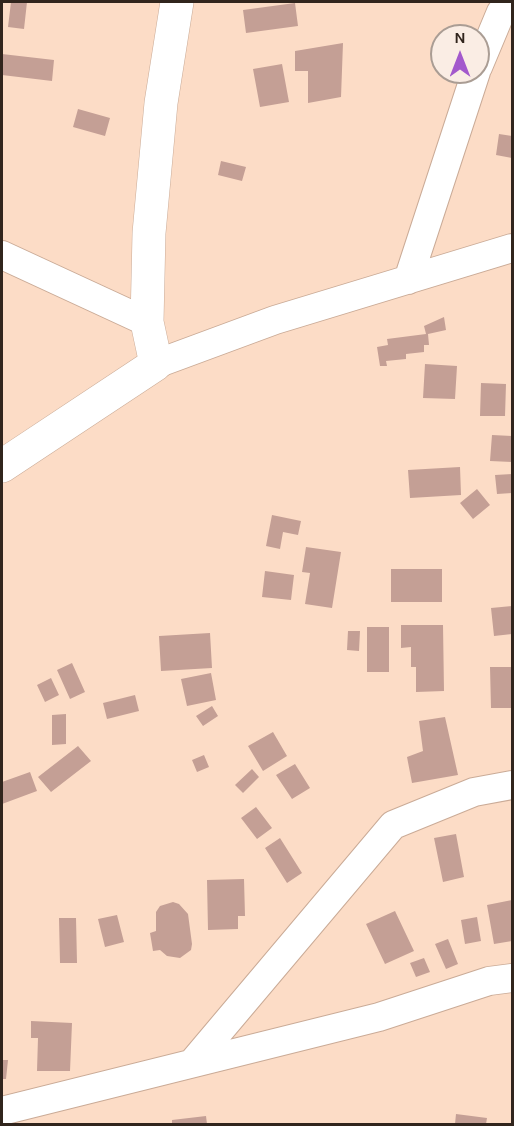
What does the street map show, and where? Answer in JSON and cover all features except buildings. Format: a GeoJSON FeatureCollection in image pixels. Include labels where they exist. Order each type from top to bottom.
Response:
{"type":"FeatureCollection","features":[{"type":"Feature","properties":{"kind":"street"},"geometry":{"type":"LineString","coordinates":[[156,364],[147,322],[149,233],[160,115],[177,2]]}},
{"type":"Feature","properties":{"kind":"street"},"geometry":{"type":"LineString","coordinates":[[490,38],[501,12],[510,2]]}},
{"type":"Feature","properties":{"kind":"street"},"geometry":{"type":"LineString","coordinates":[[408,280],[472,84]]}},
{"type":"Feature","properties":{"kind":"street"},"geometry":{"type":"LineString","coordinates":[[2,466],[156,364],[275,320],[513,248]]}},
{"type":"Feature","properties":{"kind":"street"},"geometry":{"type":"LineString","coordinates":[[2,255],[147,322]]}},
{"type":"Feature","properties":{"kind":"street"},"geometry":{"type":"LineString","coordinates":[[194,1061],[393,825],[474,792],[513,785]]}},
{"type":"Feature","properties":{"kind":"street"},"geometry":{"type":"LineString","coordinates":[[2,1111],[194,1061],[379,1017],[489,981],[513,978]]}}]}
